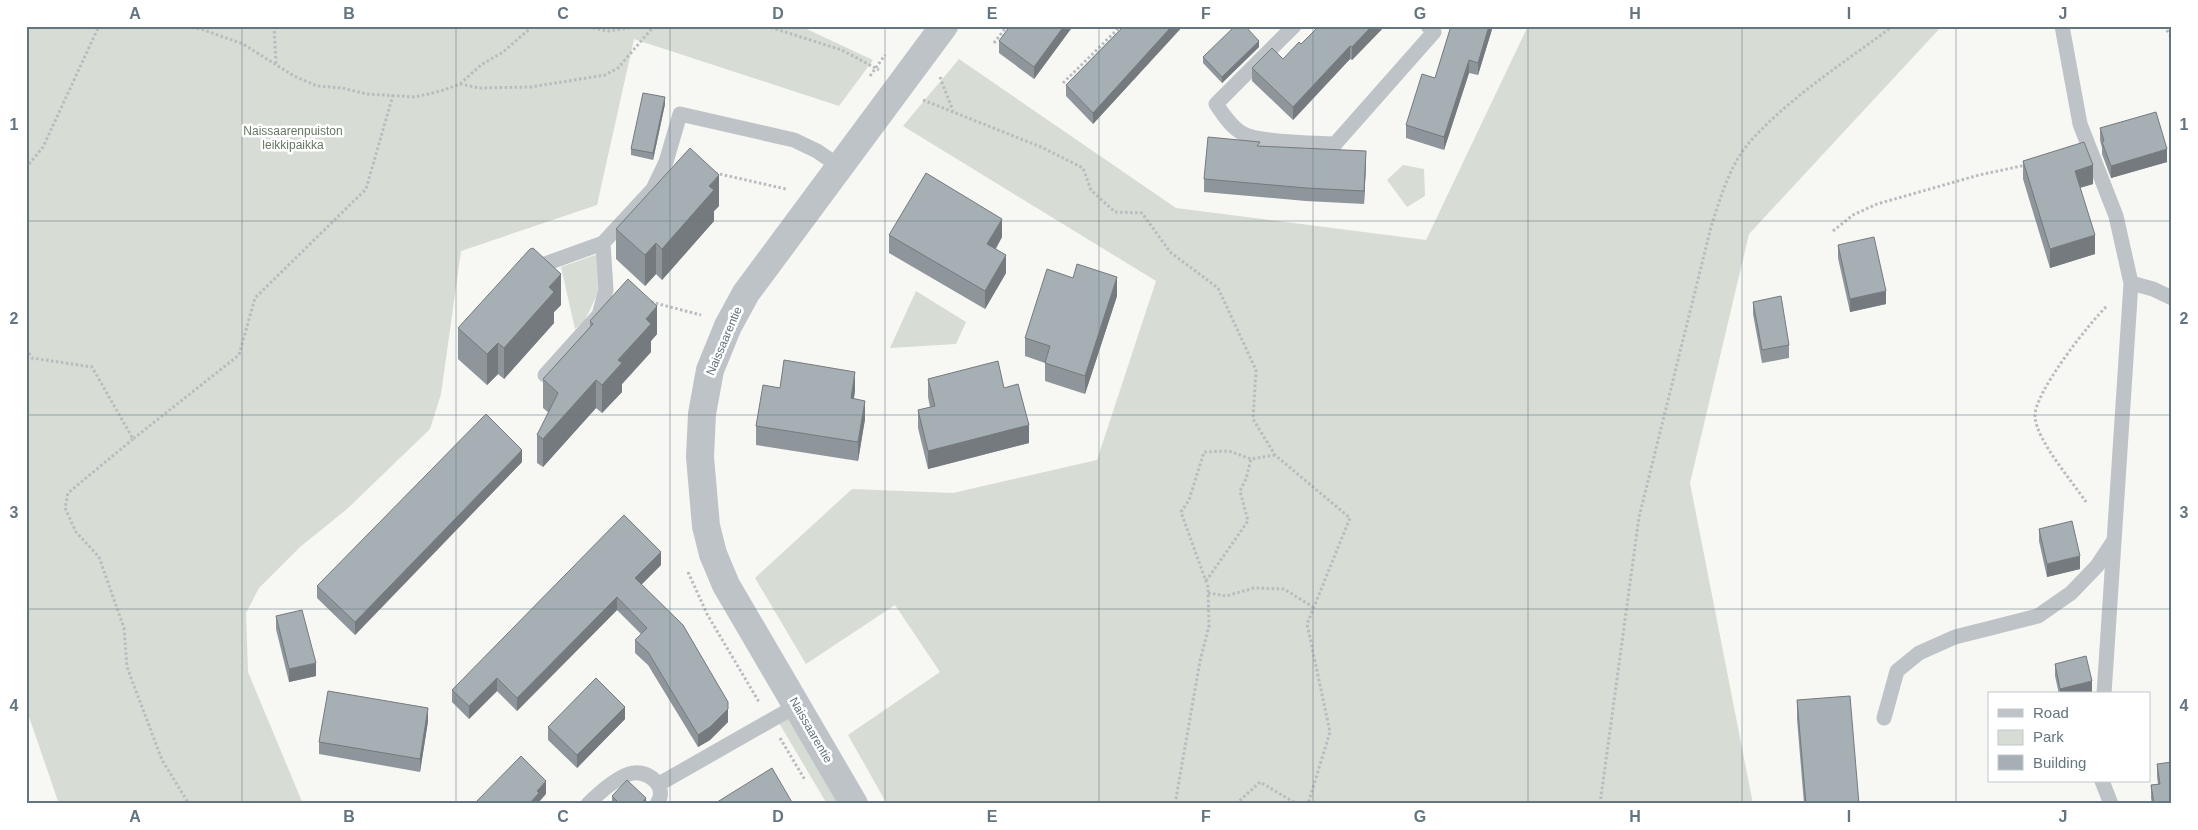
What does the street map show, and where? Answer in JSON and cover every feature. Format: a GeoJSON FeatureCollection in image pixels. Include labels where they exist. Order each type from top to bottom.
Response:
{"type":"FeatureCollection","features":[{"type":"Feature","properties":{"kind":"street","name":"Naissaarentie"},"geometry":{"type":"LineString","coordinates":[[854,804],[726,585],[713,554],[706,526],[700,457],[702,414],[710,370],[728,326],[746,293],[944,26]]}},
{"type":"Feature","properties":{"kind":"lane"},"geometry":{"type":"LineString","coordinates":[[1294,26],[1216,104],[1225,118],[1242,134],[1275,140],[1335,144],[1434,32],[1428,26]]}},
{"type":"Feature","properties":{"kind":"lane"},"geometry":{"type":"LineString","coordinates":[[2062,26],[2080,124],[2116,216],[2131,283],[2104,692]]}},
{"type":"Feature","properties":{"kind":"lane"},"geometry":{"type":"LineString","coordinates":[[519,274],[603,243],[653,189],[666,162],[680,114],[794,140],[817,150],[839,166]]}},
{"type":"Feature","properties":{"kind":"lane"},"geometry":{"type":"LineString","coordinates":[[545,375],[599,315],[606,290],[603,243]]}},
{"type":"Feature","properties":{"kind":"lane"},"geometry":{"type":"LineString","coordinates":[[2131,283],[2153,289],[2172,298]]}},
{"type":"Feature","properties":{"kind":"lane"},"geometry":{"type":"LineString","coordinates":[[1884,718],[1897,671],[1919,653],[1955,636],[2038,616],[2071,593],[2097,566],[2113,540]]}},
{"type":"Feature","properties":{"kind":"lane"},"geometry":{"type":"LineString","coordinates":[[659,784],[796,706]]}},
{"type":"Feature","properties":{"kind":"lane"},"geometry":{"type":"LineString","coordinates":[[588,804],[617,779],[631,773],[646,776],[659,784],[662,792],[657,804]]}},
{"type":"Feature","properties":{"kind":"lane"},"geometry":{"type":"LineString","coordinates":[[2102,782],[2111,804]]}},
{"type":"Feature","properties":{"kind":"path"},"geometry":{"type":"LineString","coordinates":[[26,168],[43,147],[99,26]]}},
{"type":"Feature","properties":{"kind":"path"},"geometry":{"type":"LineString","coordinates":[[182,26],[201,29],[243,44],[294,76],[317,86],[342,88],[368,94],[415,97],[460,84],[480,65],[503,52],[533,26]]}},
{"type":"Feature","properties":{"kind":"path"},"geometry":{"type":"LineString","coordinates":[[274,26],[276,64]]}},
{"type":"Feature","properties":{"kind":"path"},"geometry":{"type":"LineString","coordinates":[[583,26],[608,32],[642,26]]}},
{"type":"Feature","properties":{"kind":"path"},"geometry":{"type":"LineString","coordinates":[[460,84],[479,88],[531,87],[605,75],[618,68],[654,26]]}},
{"type":"Feature","properties":{"kind":"path"},"geometry":{"type":"LineString","coordinates":[[766,26],[842,50],[876,67]]}},
{"type":"Feature","properties":{"kind":"path"},"geometry":{"type":"LineString","coordinates":[[994,43],[1007,26]]}},
{"type":"Feature","properties":{"kind":"path"},"geometry":{"type":"LineString","coordinates":[[1063,83],[1121,26]]}},
{"type":"Feature","properties":{"kind":"path"},"geometry":{"type":"LineString","coordinates":[[1600,804],[1639,517],[1706,246],[1724,186],[1747,146],[1784,108],[1893,26]]}},
{"type":"Feature","properties":{"kind":"path"},"geometry":{"type":"LineString","coordinates":[[2164,26],[2172,38]]}},
{"type":"Feature","properties":{"kind":"path"},"geometry":{"type":"LineString","coordinates":[[865,82],[886,53]]}},
{"type":"Feature","properties":{"kind":"path"},"geometry":{"type":"LineString","coordinates":[[936,68],[953,111]]}},
{"type":"Feature","properties":{"kind":"path"},"geometry":{"type":"LineString","coordinates":[[189,804],[162,760],[127,667],[124,628],[99,557],[76,532],[65,508],[68,493],[239,355],[255,298],[366,189],[393,95]]}},
{"type":"Feature","properties":{"kind":"path"},"geometry":{"type":"LineString","coordinates":[[914,97],[1041,147],[1083,168],[1091,190],[1116,212],[1142,213],[1170,252],[1218,288],[1256,370],[1253,419],[1275,455],[1350,518],[1307,624],[1330,732],[1308,804]]}},
{"type":"Feature","properties":{"kind":"path"},"geometry":{"type":"LineString","coordinates":[[780,197],[817,150]]}},
{"type":"Feature","properties":{"kind":"path"},"geometry":{"type":"LineString","coordinates":[[1833,231],[1853,215],[1876,204],[1979,175],[2035,163]]}},
{"type":"Feature","properties":{"kind":"path"},"geometry":{"type":"LineString","coordinates":[[712,172],[786,189]]}},
{"type":"Feature","properties":{"kind":"path"},"geometry":{"type":"LineString","coordinates":[[2086,502],[2041,438],[2034,416],[2047,383],[2093,319],[2131,283]]}},
{"type":"Feature","properties":{"kind":"path"},"geometry":{"type":"LineString","coordinates":[[606,290],[701,315]]}},
{"type":"Feature","properties":{"kind":"path"},"geometry":{"type":"LineString","coordinates":[[698,323],[705,307]]}},
{"type":"Feature","properties":{"kind":"path"},"geometry":{"type":"LineString","coordinates":[[26,349],[32,358],[92,367],[133,439]]}},
{"type":"Feature","properties":{"kind":"path"},"geometry":{"type":"LineString","coordinates":[[1175,804],[1200,661],[1209,626],[1206,581],[1181,512],[1189,500],[1204,452],[1230,451],[1252,459],[1275,455]]}},
{"type":"Feature","properties":{"kind":"path"},"geometry":{"type":"LineString","coordinates":[[1206,581],[1248,521],[1240,492],[1252,459]]}},
{"type":"Feature","properties":{"kind":"path"},"geometry":{"type":"LineString","coordinates":[[688,571],[707,614],[810,787]]}},
{"type":"Feature","properties":{"kind":"path"},"geometry":{"type":"LineString","coordinates":[[1208,593],[1226,596],[1254,588],[1284,589],[1314,607]]}},
{"type":"Feature","properties":{"kind":"path"},"geometry":{"type":"LineString","coordinates":[[1236,804],[1260,782],[1297,804]]}},
{"type":"Feature","properties":{"kind":"green space","name":"Naissaarenpuiston leikkipaikka"},"geometry":{"type":"Polygon","coordinates":[[[26,26],[800,26],[873,60],[839,106],[634,39],[597,205],[461,251],[441,394],[430,429],[347,509],[300,547],[259,588],[246,613],[248,672],[303,804],[59,804],[26,708],[26,26]]]}},
{"type":"Feature","properties":{"kind":"green space"},"geometry":{"type":"Polygon","coordinates":[[[1528,26],[1942,26],[1749,234],[1690,483],[1753,804],[887,804],[848,735],[940,672],[895,605],[806,664],[755,578],[852,489],[953,493],[1097,460],[1156,281],[903,126],[959,59],[1176,208],[1426,240],[1528,26]]]}},
{"type":"Feature","properties":{"kind":"green space"},"geometry":{"type":"Polygon","coordinates":[[[1403,165],[1424,169],[1425,196],[1407,207],[1387,180],[1403,165]]]}},
{"type":"Feature","properties":{"kind":"green space"},"geometry":{"type":"Polygon","coordinates":[[[598,254],[600,289],[584,322],[575,329],[561,267],[598,254]]]}},
{"type":"Feature","properties":{"kind":"green space"},"geometry":{"type":"Polygon","coordinates":[[[916,291],[966,322],[956,344],[890,348],[916,291]]]}},
{"type":"Feature","properties":{"kind":"green space"},"geometry":{"type":"Polygon","coordinates":[[[791,717],[843,804],[827,804],[779,723],[791,717]]]}},
{"type":"Feature","properties":{"kind":"building"},"geometry":{"type":"Polygon","coordinates":[[[1010,26],[1064,26],[1034,67],[999,41],[1010,26]]]}},
{"type":"Feature","properties":{"kind":"building"},"geometry":{"type":"Polygon","coordinates":[[[1124,26],[1172,26],[1093,113],[1066,85],[1124,26]]]}},
{"type":"Feature","properties":{"kind":"building"},"geometry":{"type":"Polygon","coordinates":[[[1235,26],[1245,26],[1259,41],[1222,77],[1203,57],[1235,26]]]}},
{"type":"Feature","properties":{"kind":"building"},"geometry":{"type":"Polygon","coordinates":[[[1319,26],[1372,26],[1352,47],[1350,46],[1293,107],[1252,68],[1272,48],[1283,59],[1299,42],[1301,44],[1319,26]]]}},
{"type":"Feature","properties":{"kind":"building"},"geometry":{"type":"Polygon","coordinates":[[[1451,26],[1489,26],[1478,63],[1469,60],[1444,137],[1406,125],[1422,74],[1435,78],[1451,26]]]}},
{"type":"Feature","properties":{"kind":"building"},"geometry":{"type":"Polygon","coordinates":[[[643,93],[665,97],[653,153],[631,149],[643,93]]]}},
{"type":"Feature","properties":{"kind":"building"},"geometry":{"type":"Polygon","coordinates":[[[2156,112],[2167,149],[2111,166],[2102,142],[2104,141],[2100,128],[2156,112]]]}},
{"type":"Feature","properties":{"kind":"building"},"geometry":{"type":"Polygon","coordinates":[[[1208,137],[1260,142],[1257,146],[1366,151],[1364,191],[1204,179],[1208,137]]]}},
{"type":"Feature","properties":{"kind":"building"},"geometry":{"type":"Polygon","coordinates":[[[2084,142],[2093,165],[2075,171],[2095,235],[2050,249],[2023,161],[2084,142]]]}},
{"type":"Feature","properties":{"kind":"building"},"geometry":{"type":"Polygon","coordinates":[[[690,148],[719,175],[709,186],[714,190],[662,249],[656,243],[645,255],[616,229],[690,148]]]}},
{"type":"Feature","properties":{"kind":"building"},"geometry":{"type":"Polygon","coordinates":[[[926,173],[1002,219],[987,244],[1006,255],[985,291],[889,235],[926,173]]]}},
{"type":"Feature","properties":{"kind":"building"},"geometry":{"type":"Polygon","coordinates":[[[1874,237],[1886,291],[1850,299],[1838,245],[1874,237]]]}},
{"type":"Feature","properties":{"kind":"building"},"geometry":{"type":"Polygon","coordinates":[[[533,248],[561,274],[549,287],[554,292],[504,348],[498,343],[487,354],[458,328],[530,249],[533,248]]]}},
{"type":"Feature","properties":{"kind":"building"},"geometry":{"type":"Polygon","coordinates":[[[1077,264],[1117,277],[1085,376],[1045,363],[1050,346],[1025,338],[1047,269],[1073,278],[1077,264]]]}},
{"type":"Feature","properties":{"kind":"building"},"geometry":{"type":"Polygon","coordinates":[[[628,279],[657,306],[646,319],[651,324],[618,360],[622,363],[602,385],[596,380],[543,439],[537,435],[558,393],[543,379],[593,324],[590,321],[628,279]]]}},
{"type":"Feature","properties":{"kind":"building"},"geometry":{"type":"Polygon","coordinates":[[[1781,296],[1789,345],[1762,350],[1753,302],[1781,296]]]}},
{"type":"Feature","properties":{"kind":"building"},"geometry":{"type":"Polygon","coordinates":[[[784,360],[855,372],[851,398],[865,401],[858,442],[756,426],[763,385],[780,388],[784,360]]]}},
{"type":"Feature","properties":{"kind":"building"},"geometry":{"type":"Polygon","coordinates":[[[998,361],[1004,388],[1018,384],[1029,425],[928,451],[918,410],[935,406],[928,379],[998,361]]]}},
{"type":"Feature","properties":{"kind":"building"},"geometry":{"type":"Polygon","coordinates":[[[486,414],[522,450],[355,622],[317,586],[486,414]]]}},
{"type":"Feature","properties":{"kind":"building"},"geometry":{"type":"Polygon","coordinates":[[[624,515],[661,552],[635,578],[683,625],[728,702],[728,709],[710,727],[698,735],[648,652],[635,640],[647,628],[617,597],[517,698],[497,678],[469,706],[452,690],[624,515]]]}},
{"type":"Feature","properties":{"kind":"building"},"geometry":{"type":"Polygon","coordinates":[[[2072,521],[2080,556],[2047,564],[2039,529],[2072,521]]]}},
{"type":"Feature","properties":{"kind":"building"},"geometry":{"type":"Polygon","coordinates":[[[302,610],[316,663],[289,669],[276,616],[302,610]]]}},
{"type":"Feature","properties":{"kind":"building"},"geometry":{"type":"Polygon","coordinates":[[[2086,656],[2092,681],[2060,689],[2055,664],[2086,656]]]}},
{"type":"Feature","properties":{"kind":"building"},"geometry":{"type":"Polygon","coordinates":[[[596,678],[625,707],[577,755],[548,727],[596,678]]]}},
{"type":"Feature","properties":{"kind":"building"},"geometry":{"type":"Polygon","coordinates":[[[328,691],[428,708],[420,759],[319,742],[328,691]]]}},
{"type":"Feature","properties":{"kind":"building"},"geometry":{"type":"Polygon","coordinates":[[[1850,696],[1859,804],[1806,804],[1797,700],[1850,696]]]}},
{"type":"Feature","properties":{"kind":"building"},"geometry":{"type":"Polygon","coordinates":[[[521,756],[546,781],[537,791],[539,793],[529,804],[474,804],[521,756]]]}},
{"type":"Feature","properties":{"kind":"building"},"geometry":{"type":"Polygon","coordinates":[[[2172,762],[2172,804],[2154,804],[2151,785],[2160,784],[2157,764],[2172,762]]]}},
{"type":"Feature","properties":{"kind":"building"},"geometry":{"type":"Polygon","coordinates":[[[772,768],[793,804],[714,804],[772,768]]]}},
{"type":"Feature","properties":{"kind":"building"},"geometry":{"type":"Polygon","coordinates":[[[627,780],[646,798],[641,804],[620,804],[612,796],[627,780]]]}}]}
